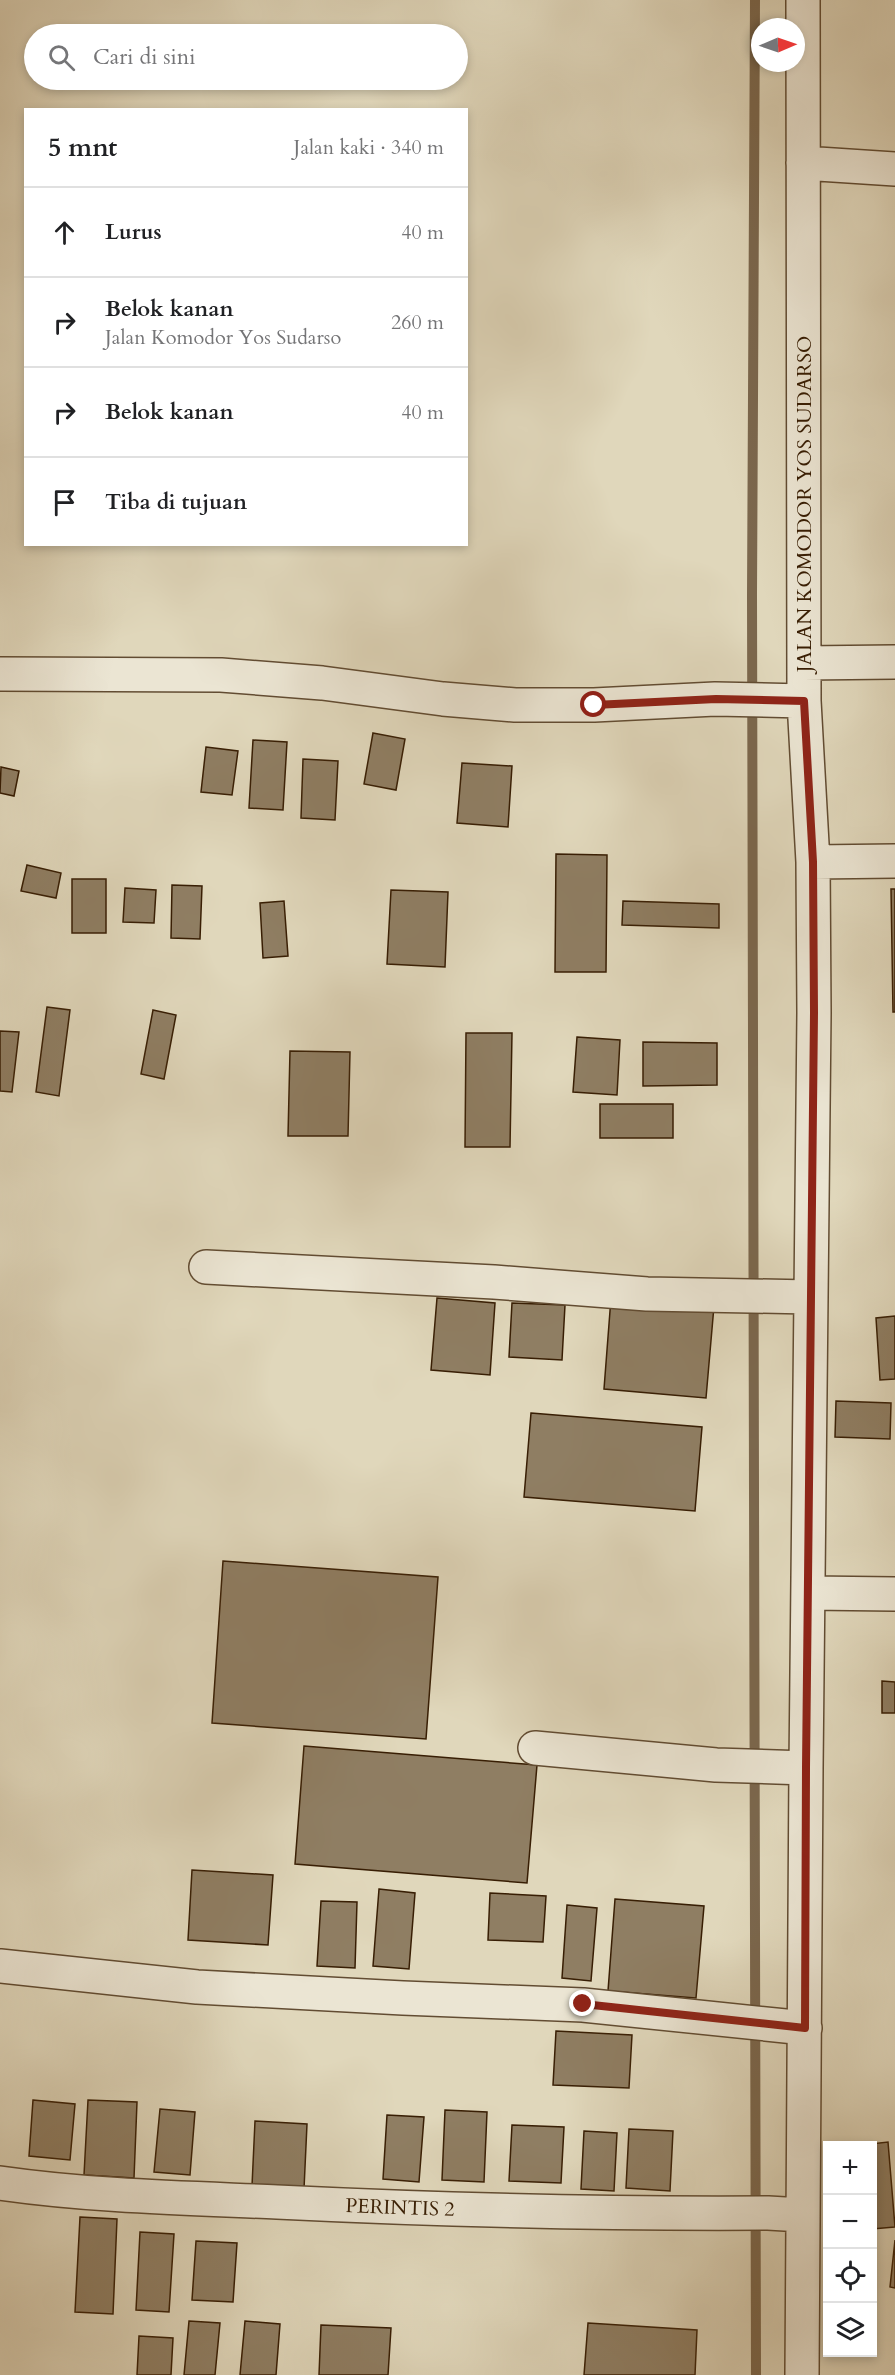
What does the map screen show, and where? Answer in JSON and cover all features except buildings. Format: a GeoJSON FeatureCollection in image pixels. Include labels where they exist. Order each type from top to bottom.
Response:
{"type":"FeatureCollection","features":[{"type":"Feature","properties":{"kind":"street","name":"JALAN KOMODOR YOS SUDARSO"},"geometry":{"type":"LineString","coordinates":[[802,2375],[805,2028],[794,1767],[808,1593],[814,1013],[813,862],[804,701],[803,0]]}},
{"type":"Feature","properties":{"kind":"street"},"geometry":{"type":"LineString","coordinates":[[803,163],[895,169]]}},
{"type":"Feature","properties":{"kind":"street"},"geometry":{"type":"LineString","coordinates":[[804,663],[895,662]]}},
{"type":"Feature","properties":{"kind":"street"},"geometry":{"type":"LineString","coordinates":[[0,674],[221,675],[322,683],[443,699],[514,705],[594,705],[716,699],[804,701]]}},
{"type":"Feature","properties":{"kind":"street"},"geometry":{"type":"LineString","coordinates":[[813,862],[895,861]]}},
{"type":"Feature","properties":{"kind":"street"},"geometry":{"type":"LineString","coordinates":[[206,1267],[494,1282],[647,1294],[810,1297]]}},
{"type":"Feature","properties":{"kind":"street"},"geometry":{"type":"LineString","coordinates":[[808,1593],[895,1594]]}},
{"type":"Feature","properties":{"kind":"street"},"geometry":{"type":"LineString","coordinates":[[536,1748],[716,1765],[794,1767]]}},
{"type":"Feature","properties":{"kind":"street"},"geometry":{"type":"LineString","coordinates":[[0,1966],[197,1987],[403,1998],[583,2004],[805,2028]]}},
{"type":"Feature","properties":{"kind":"street","name":"PERINTIS 2"},"geometry":{"type":"LineString","coordinates":[[0,2183],[156,2197],[310,2204],[468,2210],[802,2215]]}},
{"type":"Feature","properties":{"kind":"waterway"},"geometry":{"type":"LineString","coordinates":[[755,0],[752,595],[756,2375]]}},
{"type":"Feature","properties":{"kind":"route"},"geometry":{"type":"LineString","coordinates":[[583,2004],[805,2028],[814,1013],[813,862],[804,701],[716,699],[594,705]]}}]}
